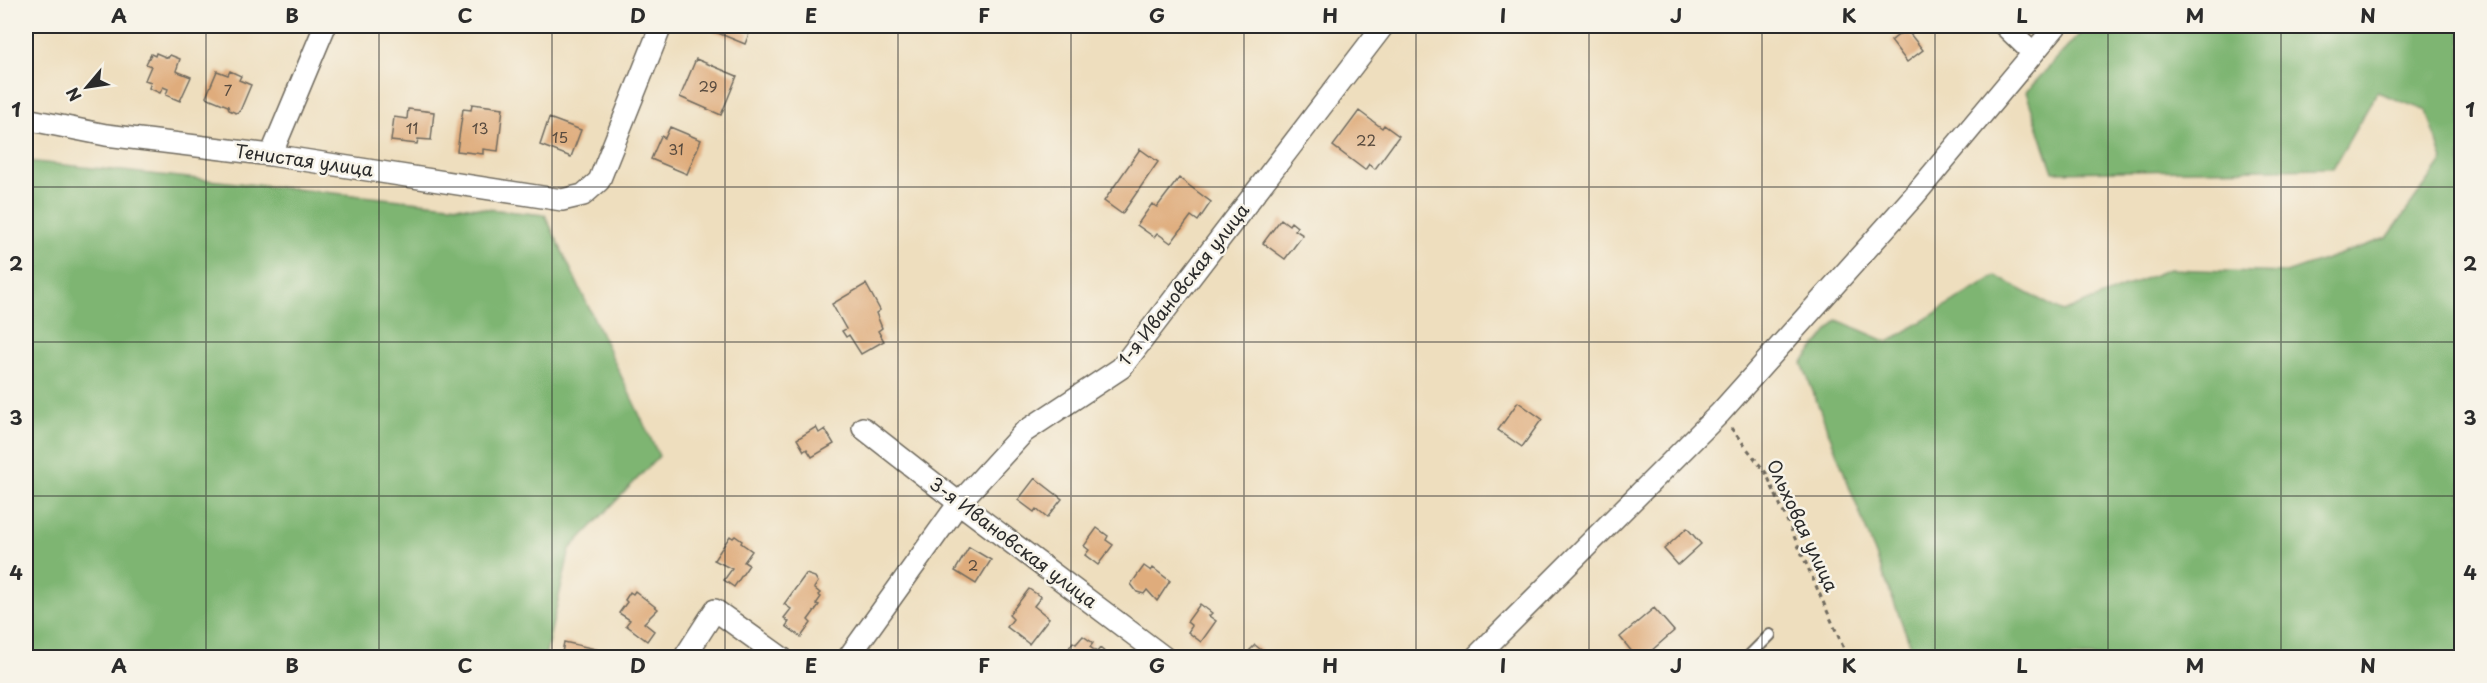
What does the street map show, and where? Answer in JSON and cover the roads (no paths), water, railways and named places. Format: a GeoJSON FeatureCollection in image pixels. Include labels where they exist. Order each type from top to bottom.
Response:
{"type":"FeatureCollection","features":[{"type":"Feature","properties":{"kind":"street"},"geometry":{"type":"LineString","coordinates":[[270,155],[325,26]]}},
{"type":"Feature","properties":{"kind":"street","name":"Тенистая улица"},"geometry":{"type":"LineString","coordinates":[[26,119],[106,135],[270,155],[562,200],[583,195],[599,181],[662,26]]}},
{"type":"Feature","properties":{"kind":"street","name":"1-я Ивановская улица"},"geometry":{"type":"LineString","coordinates":[[848,657],[958,503],[1024,432],[1121,368],[1383,26]]}},
{"type":"Feature","properties":{"kind":"street"},"geometry":{"type":"LineString","coordinates":[[2005,26],[2033,53]]}},
{"type":"Feature","properties":{"kind":"street"},"geometry":{"type":"LineString","coordinates":[[1475,657],[1720,413],[1914,196],[2056,26]]}},
{"type":"Feature","properties":{"kind":"street","name":"3-я Ивановская улица"},"geometry":{"type":"LineString","coordinates":[[863,428],[958,503],[1165,657]]}},
{"type":"Feature","properties":{"kind":"street"},"geometry":{"type":"LineString","coordinates":[[684,657],[715,610],[782,657]]}},
{"type":"Feature","properties":{"kind":"lane"},"geometry":{"type":"LineString","coordinates":[[1747,657],[1770,635]]}}]}
